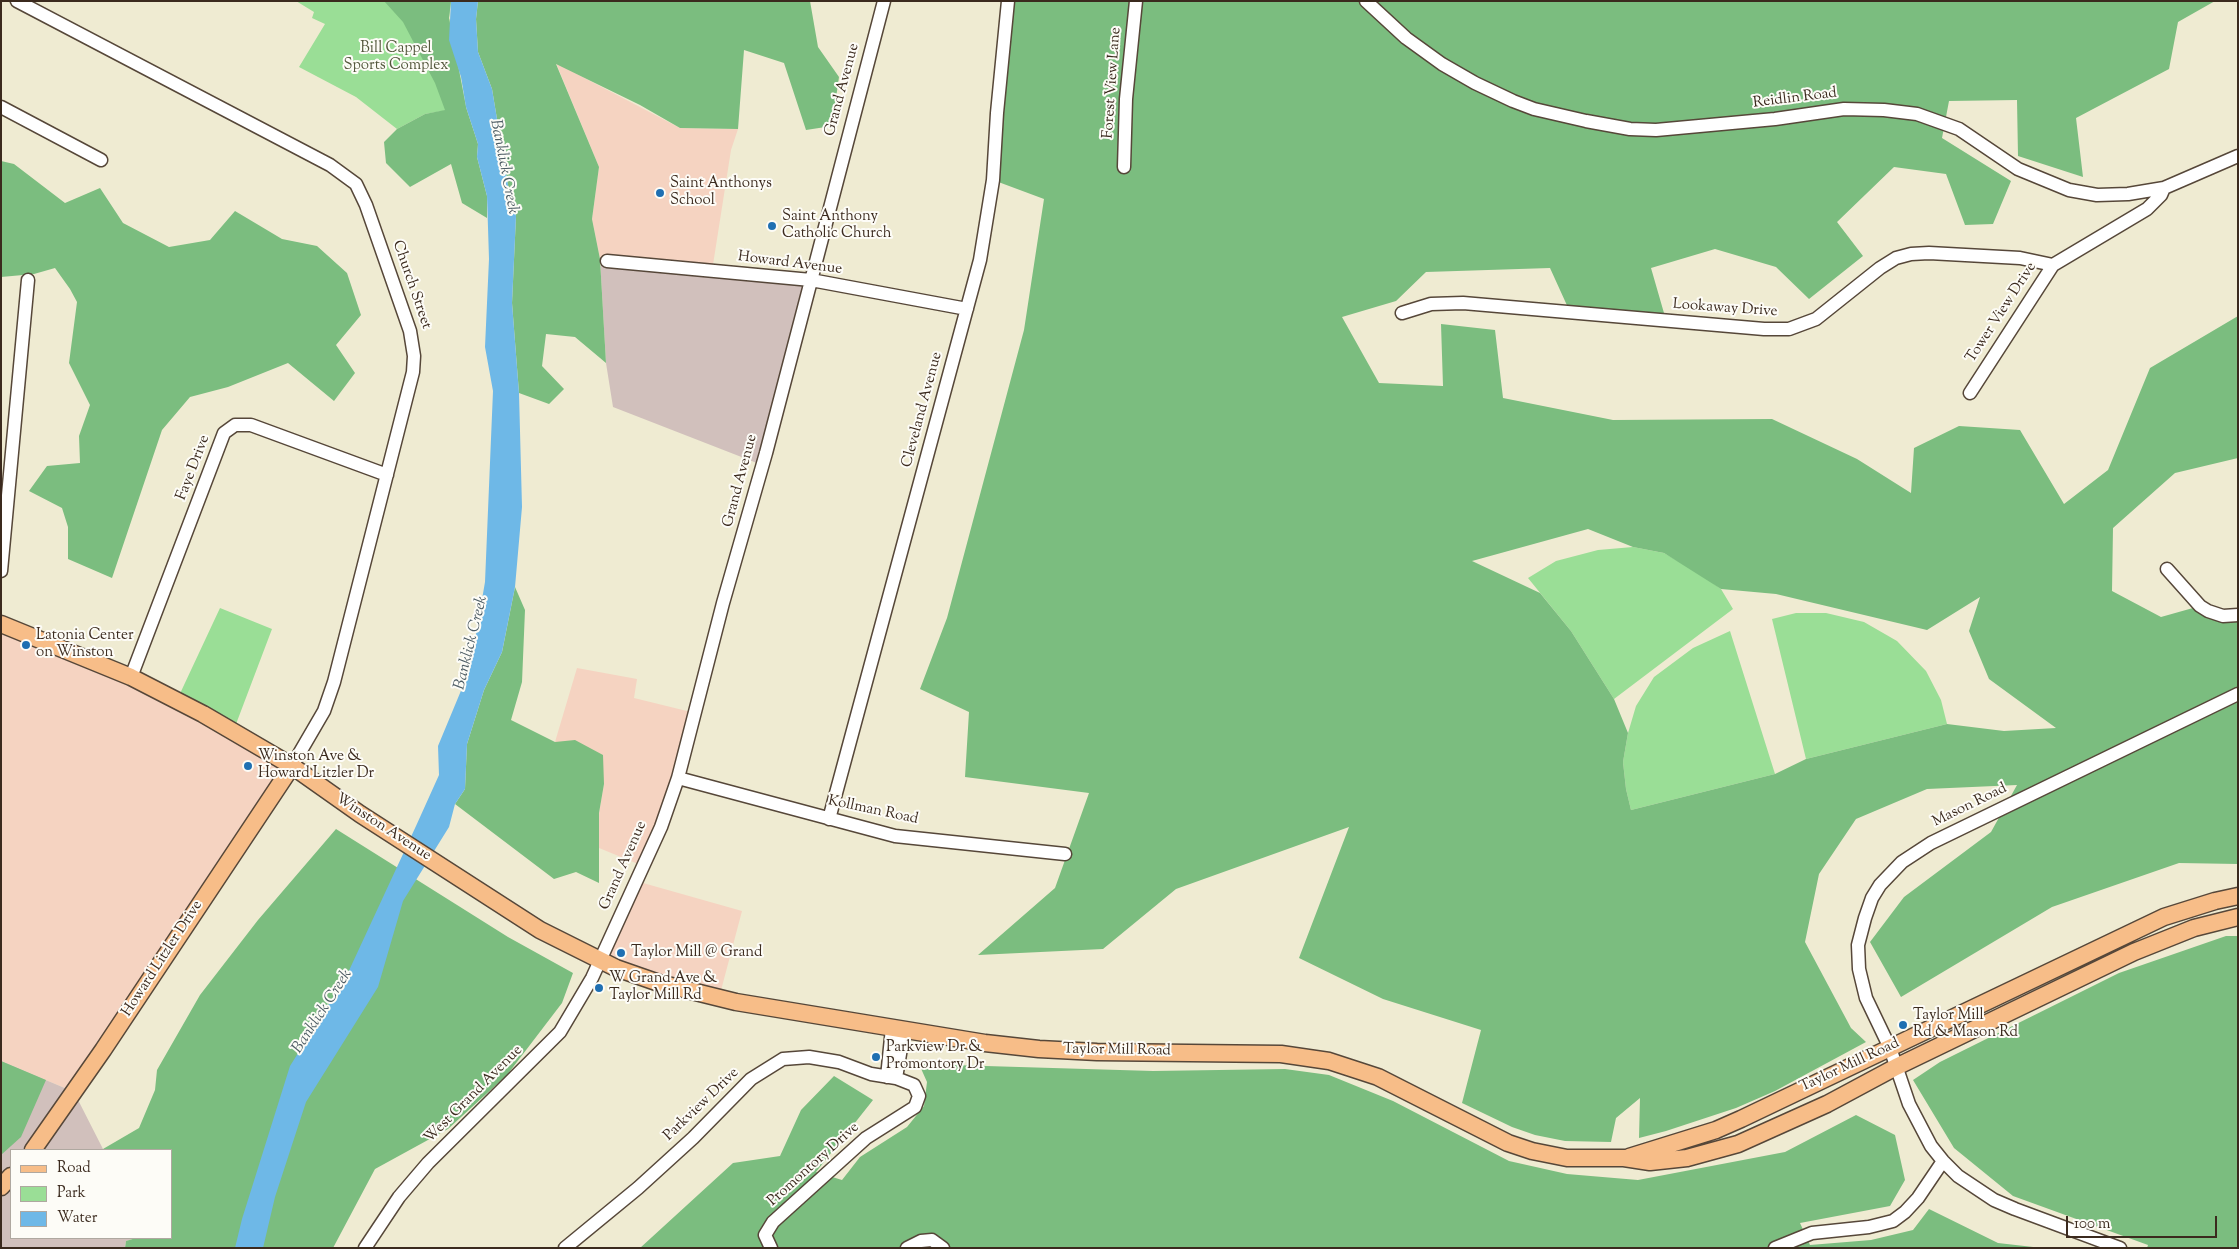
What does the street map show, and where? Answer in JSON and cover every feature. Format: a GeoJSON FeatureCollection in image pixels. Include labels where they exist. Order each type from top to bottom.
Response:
{"type":"FeatureCollection","features":[{"type":"Feature","properties":{"kind":"main road","name":"Winston Avenue"},"geometry":{"type":"LineString","coordinates":[[1,624],[131,677],[204,714],[292,766],[360,814],[540,930],[599,960]]}},
{"type":"Feature","properties":{"kind":"main road","name":"Howard Litzler Drive"},"geometry":{"type":"LineString","coordinates":[[34,1149],[103,1050],[292,766]]}},
{"type":"Feature","properties":{"kind":"main road","name":"Taylor Mill Road"},"geometry":{"type":"LineString","coordinates":[[1624,1158],[1716,1130],[2164,917],[2238,896]]}},
{"type":"Feature","properties":{"kind":"main road","name":"Taylor Mill Road"},"geometry":{"type":"LineString","coordinates":[[599,960],[659,983],[695,993],[820,1017],[985,1043],[1039,1049],[1281,1054],[1330,1061],[1378,1077],[1485,1132],[1532,1151],[1567,1158],[1624,1158],[1650,1162],[1687,1158],[1738,1144],[1827,1104],[1896,1067],[2134,952],[2194,928],[2238,917]]}},
{"type":"Feature","properties":{"kind":"main road"},"geometry":{"type":"LineString","coordinates":[[1,1187],[10,1177]]}},
{"type":"Feature","properties":{"kind":"street","name":"Church Street"},"geometry":{"type":"LineString","coordinates":[[17,1],[330,165],[356,184],[366,205],[414,345],[413,372],[334,682],[324,711],[292,766]]}},
{"type":"Feature","properties":{"kind":"street","name":"Grand Avenue"},"geometry":{"type":"LineString","coordinates":[[599,960],[661,827],[678,778],[884,1]]}},
{"type":"Feature","properties":{"kind":"street","name":"Cleveland Avenue"},"geometry":{"type":"LineString","coordinates":[[829,819],[980,260],[990,206],[1008,1]]}},
{"type":"Feature","properties":{"kind":"street","name":"Forest View Lane"},"geometry":{"type":"LineString","coordinates":[[1124,167],[1127,90],[1136,1]]}},
{"type":"Feature","properties":{"kind":"street","name":"Reidlin Road"},"geometry":{"type":"LineString","coordinates":[[1366,1],[1406,38],[1442,64],[1475,83],[1534,109],[1630,129],[1656,130],[1775,119],[1820,111],[1884,110],[1917,114],[1958,129],[2018,169],[2069,190],[2097,195],[2128,194],[2164,188],[2238,156]]}},
{"type":"Feature","properties":{"kind":"street"},"geometry":{"type":"LineString","coordinates":[[1,107],[101,160]]}},
{"type":"Feature","properties":{"kind":"street","name":"Tower View Drive"},"geometry":{"type":"LineString","coordinates":[[1970,393],[2053,266],[2147,209],[2161,196],[2164,188]]}},
{"type":"Feature","properties":{"kind":"street","name":"Lookaway Drive"},"geometry":{"type":"LineString","coordinates":[[1402,313],[1431,304],[1463,303],[1764,329],[1789,329],[1816,319],[1880,268],[1896,258],[1911,254],[1929,253],[2020,258],[2053,266]]}},
{"type":"Feature","properties":{"kind":"street","name":"Howard Avenue"},"geometry":{"type":"LineString","coordinates":[[607,261],[810,280],[967,309]]}},
{"type":"Feature","properties":{"kind":"street"},"geometry":{"type":"LineString","coordinates":[[1,571],[28,280]]}},
{"type":"Feature","properties":{"kind":"street","name":"Faye Drive"},"geometry":{"type":"LineString","coordinates":[[131,677],[224,433],[235,425],[251,425],[387,475]]}},
{"type":"Feature","properties":{"kind":"street"},"geometry":{"type":"LineString","coordinates":[[2167,569],[2200,606],[2223,616],[2238,614]]}},
{"type":"Feature","properties":{"kind":"street","name":"Mason Road"},"geometry":{"type":"LineString","coordinates":[[2120,1248],[2015,1210],[1994,1200],[1958,1176],[1942,1161],[1931,1146],[1909,1104],[1890,1048],[1866,998],[1859,969],[1858,945],[1872,898],[1891,872],[1902,862],[1932,843],[2238,694]]}},
{"type":"Feature","properties":{"kind":"street","name":"Kollman Road"},"geometry":{"type":"LineString","coordinates":[[678,778],[895,836],[1065,854]]}},
{"type":"Feature","properties":{"kind":"street","name":"West Grand Avenue"},"geometry":{"type":"LineString","coordinates":[[365,1248],[399,1197],[428,1163],[560,1032],[592,978],[599,960]]}},
{"type":"Feature","properties":{"kind":"street"},"geometry":{"type":"LineString","coordinates":[[892,1078],[898,1029]]}},
{"type":"Feature","properties":{"kind":"street","name":"Parkview Drive"},"geometry":{"type":"LineString","coordinates":[[565,1248],[638,1188],[692,1138],[751,1079],[783,1059],[809,1057],[839,1062],[871,1074],[892,1078]]}},
{"type":"Feature","properties":{"kind":"street","name":"Promontory Drive"},"geometry":{"type":"LineString","coordinates":[[771,1248],[765,1235],[773,1222],[866,1138],[915,1107],[919,1096],[917,1089],[908,1082],[892,1078]]}},
{"type":"Feature","properties":{"kind":"street"},"geometry":{"type":"LineString","coordinates":[[1775,1248],[1812,1233],[1870,1227],[1893,1221],[1905,1212],[1918,1198],[1942,1161]]}},
{"type":"Feature","properties":{"kind":"street"},"geometry":{"type":"LineString","coordinates":[[907,1248],[920,1241],[932,1240],[943,1248]]}},
{"type":"Feature","properties":{"kind":"shaded area","name":"Saint Anthonys School"},"geometry":{"type":"Polygon","coordinates":[[[556,63],[680,128],[738,129],[731,150],[712,271],[600,259],[592,219],[599,167],[556,63]]]}},
{"type":"Feature","properties":{"kind":"shaded area"},"geometry":{"type":"Polygon","coordinates":[[[600,259],[811,280],[762,465],[613,407],[606,363],[600,259]]]}},
{"type":"Feature","properties":{"kind":"shaded area"},"geometry":{"type":"Polygon","coordinates":[[[1,624],[86,658],[292,766],[74,1092],[1,1061],[1,624]]]}},
{"type":"Feature","properties":{"kind":"shaded area"},"geometry":{"type":"Polygon","coordinates":[[[577,668],[637,679],[634,698],[695,713],[643,866],[599,848],[599,813],[604,784],[555,742],[577,668]]]}},
{"type":"Feature","properties":{"kind":"shaded area"},"geometry":{"type":"Polygon","coordinates":[[[636,881],[742,911],[719,998],[599,960],[636,881]]]}},
{"type":"Feature","properties":{"kind":"shaded area"},"geometry":{"type":"Polygon","coordinates":[[[1,1061],[74,1092],[103,1149],[10,1149],[10,1239],[133,1239],[126,1241],[125,1248],[1,1248],[1,1061]]]}},
{"type":"Feature","properties":{"kind":"green space","name":"Bill Cappel Sports Complex"},"geometry":{"type":"Polygon","coordinates":[[[296,1],[451,1],[449,18],[466,107],[425,114],[397,129],[356,97],[299,67],[325,24],[312,18],[314,12],[296,1]]]}},
{"type":"Feature","properties":{"kind":"green space"},"geometry":{"type":"Polygon","coordinates":[[[384,1],[451,1],[449,18],[466,107],[478,144],[477,157],[487,196],[487,218],[462,203],[451,164],[410,187],[386,163],[384,142],[397,129],[425,114],[445,110],[435,83],[403,22],[384,1]]]}},
{"type":"Feature","properties":{"kind":"green space"},"geometry":{"type":"Polygon","coordinates":[[[478,1],[810,1],[818,47],[839,77],[832,126],[806,130],[784,63],[744,50],[738,129],[680,128],[640,105],[556,64],[599,167],[592,219],[600,259],[606,363],[575,337],[546,334],[542,366],[564,389],[549,404],[519,393],[512,303],[516,216],[508,185],[492,89],[478,52],[476,19],[478,1]]]}},
{"type":"Feature","properties":{"kind":"green space"},"geometry":{"type":"Polygon","coordinates":[[[1008,1],[2215,1],[2178,22],[2169,69],[2076,118],[2083,177],[2018,156],[2017,100],[1949,101],[1942,138],[2011,181],[1993,224],[1965,225],[1946,174],[1894,167],[1837,222],[1863,256],[1809,299],[1776,267],[1715,249],[1651,268],[1666,320],[1570,312],[1550,268],[1426,272],[1396,301],[1342,317],[1379,383],[1443,386],[1441,324],[1495,330],[1503,398],[1613,420],[1772,419],[1857,459],[1911,493],[1914,448],[1959,426],[2020,430],[2064,504],[2108,470],[2150,368],[2238,316],[2238,458],[2175,473],[2113,528],[2112,591],[2161,617],[2200,606],[2238,615],[2238,864],[2179,863],[2052,907],[1901,997],[1870,942],[1904,897],[1991,832],[2017,785],[1927,789],[1856,819],[1819,874],[1805,942],[1851,1028],[1866,1042],[1775,1091],[1736,1108],[1639,1138],[1640,1098],[1616,1118],[1611,1142],[1565,1141],[1535,1135],[1512,1127],[1462,1103],[1481,1030],[1383,999],[1299,958],[1349,827],[1176,889],[1103,949],[978,955],[1055,888],[1089,793],[965,777],[969,712],[920,689],[947,618],[1024,330],[1044,199],[993,180],[1008,1]],[[1588,529],[1472,561],[1540,593],[1571,631],[1614,699],[1628,733],[1623,762],[1631,810],[1775,774],[1806,759],[1947,724],[2004,731],[2056,728],[1989,679],[1969,631],[1980,597],[1927,630],[1776,594],[1721,589],[1664,553],[1633,547],[1588,529]]]}},
{"type":"Feature","properties":{"kind":"green space"},"geometry":{"type":"Polygon","coordinates":[[[1,161],[14,164],[65,203],[100,188],[123,223],[169,247],[210,240],[235,211],[282,239],[317,246],[347,273],[361,315],[336,345],[355,373],[334,401],[288,363],[228,387],[190,397],[162,430],[112,578],[68,559],[68,527],[62,508],[29,491],[47,466],[80,463],[79,436],[90,405],[69,363],[77,302],[70,289],[55,268],[34,274],[1,277],[1,161]]]}},
{"type":"Feature","properties":{"kind":"green space"},"geometry":{"type":"Polygon","coordinates":[[[1633,547],[1664,553],[1699,573],[1721,589],[1733,609],[1614,699],[1571,631],[1528,578],[1556,561],[1598,550],[1633,547]]]}},
{"type":"Feature","properties":{"kind":"green space"},"geometry":{"type":"Polygon","coordinates":[[[515,587],[525,610],[522,682],[511,720],[555,742],[575,740],[603,755],[604,784],[599,813],[599,883],[576,872],[554,879],[455,804],[465,789],[467,744],[484,690],[502,652],[515,587]]]}},
{"type":"Feature","properties":{"kind":"green space"},"geometry":{"type":"Polygon","coordinates":[[[220,608],[272,629],[233,732],[177,700],[220,608]]]}},
{"type":"Feature","properties":{"kind":"green space"},"geometry":{"type":"Polygon","coordinates":[[[1796,613],[1826,613],[1864,622],[1897,641],[1926,671],[1941,700],[1947,724],[1806,759],[1772,619],[1796,613]]]}},
{"type":"Feature","properties":{"kind":"green space"},"geometry":{"type":"Polygon","coordinates":[[[1730,631],[1775,774],[1631,810],[1623,762],[1628,733],[1636,706],[1654,677],[1693,648],[1730,631]]]}},
{"type":"Feature","properties":{"kind":"green space"},"geometry":{"type":"Polygon","coordinates":[[[336,829],[508,937],[573,973],[562,1003],[507,1075],[448,1129],[375,1169],[333,1248],[125,1248],[126,1241],[133,1239],[172,1239],[172,1149],[103,1149],[139,1128],[155,1090],[157,1070],[200,995],[258,920],[336,829]]]}},
{"type":"Feature","properties":{"kind":"green space"},"geometry":{"type":"Polygon","coordinates":[[[2226,936],[2238,936],[2238,1248],[2147,1248],[2148,1245],[2013,1196],[1954,1148],[1913,1080],[1940,1062],[2119,973],[2226,936]]]}},
{"type":"Feature","properties":{"kind":"green space"},"geometry":{"type":"Polygon","coordinates":[[[1,1061],[46,1080],[21,1137],[1,1155],[1,1061]]]}},
{"type":"Feature","properties":{"kind":"green space"},"geometry":{"type":"Polygon","coordinates":[[[919,1064],[1153,1071],[1285,1069],[1329,1075],[1393,1101],[1509,1161],[1567,1174],[1638,1180],[1785,1152],[1856,1115],[1895,1135],[1905,1180],[1890,1206],[1800,1223],[1810,1245],[1871,1240],[1913,1230],[1929,1209],[1998,1243],[2042,1248],[640,1248],[733,1163],[780,1156],[801,1110],[834,1076],[873,1100],[816,1172],[842,1180],[860,1157],[907,1127],[924,1106],[927,1082],[919,1064]]]}},
{"type":"Feature","properties":{"kind":"water","name":"Banklick Creek"},"geometry":{"type":"Polygon","coordinates":[[[451,1],[478,1],[476,19],[478,52],[492,89],[508,185],[516,216],[512,303],[519,393],[522,507],[515,587],[502,652],[484,690],[467,744],[465,789],[455,804],[449,827],[403,901],[378,987],[306,1102],[275,1197],[263,1248],[235,1248],[242,1219],[290,1066],[346,977],[416,826],[439,775],[438,746],[470,669],[485,582],[493,391],[485,347],[489,259],[487,196],[477,157],[478,144],[466,107],[461,77],[449,40],[451,1]]]}},
{"type":"Feature","properties":{"kind":"place","name":"Saint Anthonys School"},"geometry":{"type":"Point","coordinates":[660,193]}},
{"type":"Feature","properties":{"kind":"place","name":"Saint Anthony Catholic Church"},"geometry":{"type":"Point","coordinates":[772,226]}},
{"type":"Feature","properties":{"kind":"place","name":"Latonia Center on Winston"},"geometry":{"type":"Point","coordinates":[26,645]}},
{"type":"Feature","properties":{"kind":"place","name":"Winston Ave & Howard Litzler Dr"},"geometry":{"type":"Point","coordinates":[248,766]}},
{"type":"Feature","properties":{"kind":"place","name":"Taylor Mill @ Grand"},"geometry":{"type":"Point","coordinates":[621,953]}},
{"type":"Feature","properties":{"kind":"place","name":"W Grand Ave & Taylor Mill Rd"},"geometry":{"type":"Point","coordinates":[599,988]}},
{"type":"Feature","properties":{"kind":"place","name":"Taylor Mill Rd & Mason Rd"},"geometry":{"type":"Point","coordinates":[1903,1025]}},
{"type":"Feature","properties":{"kind":"place","name":"Parkview Dr & Promontory Dr"},"geometry":{"type":"Point","coordinates":[876,1057]}}]}
